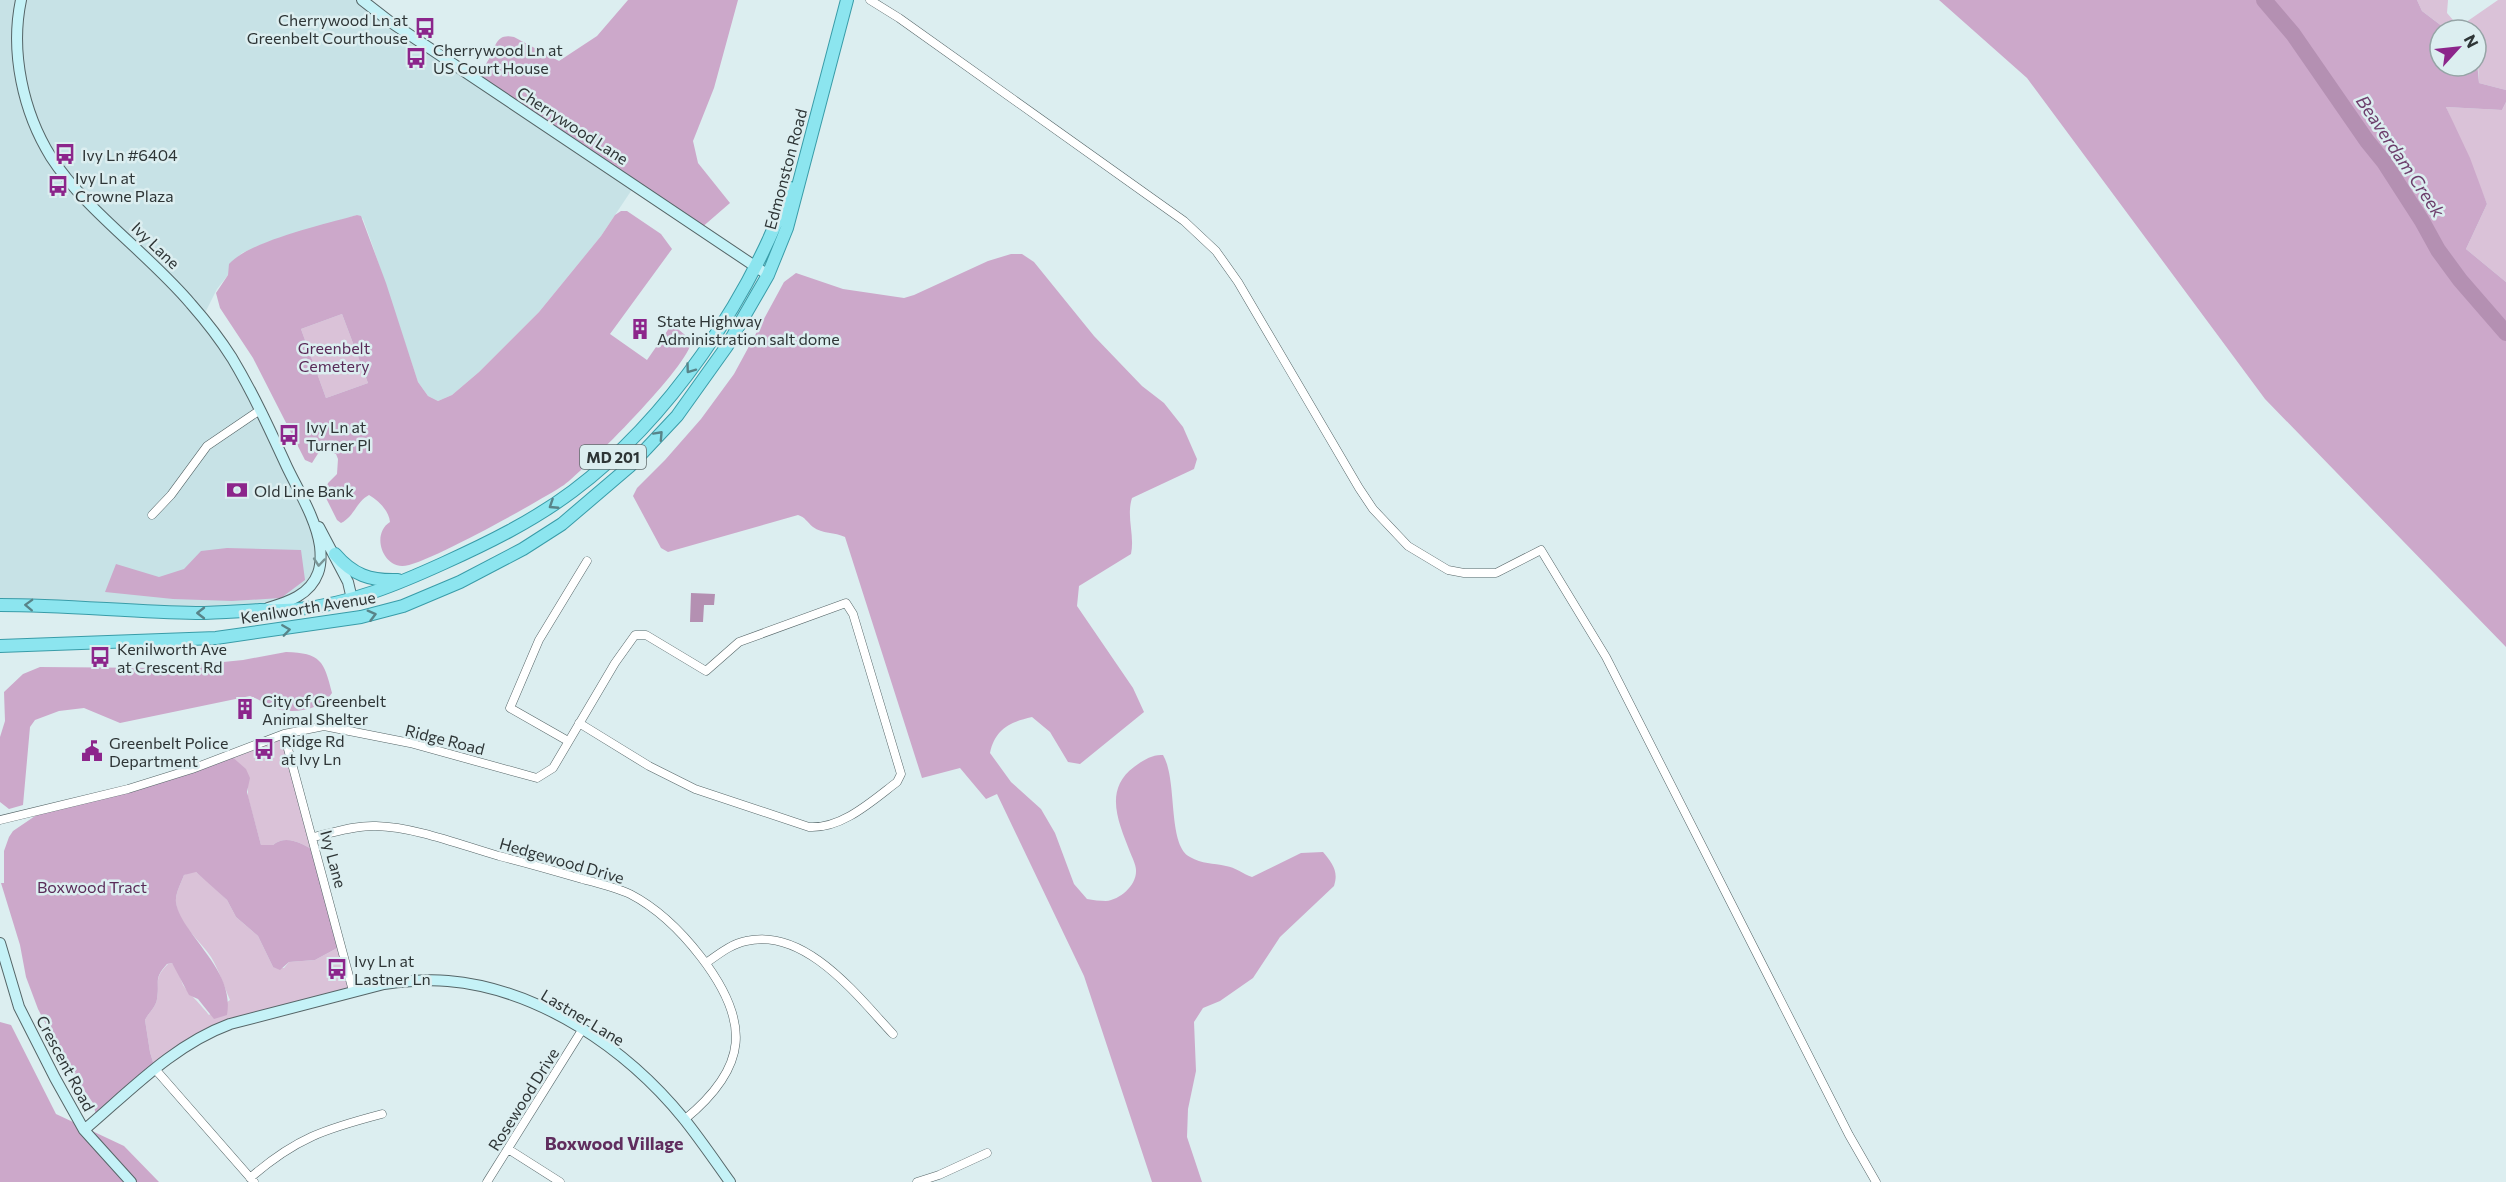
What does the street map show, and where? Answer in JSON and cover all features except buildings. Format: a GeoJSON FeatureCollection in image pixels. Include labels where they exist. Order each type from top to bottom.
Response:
{"type":"FeatureCollection","features":[{"type":"Feature","properties":{"kind":"main road","name":"Edmonston Road"},"geometry":{"type":"LineString","coordinates":[[768,275],[787,228],[847,0]]}},
{"type":"Feature","properties":{"kind":"main road","name":"Edmonston Road"},"geometry":{"type":"LineString","coordinates":[[755,266],[778,221],[829,70]]}},
{"type":"Feature","properties":{"kind":"main road","name":"Kenilworth Avenue"},"geometry":{"type":"LineString","coordinates":[[0,605],[195,613],[299,609],[352,599],[408,579],[461,555],[528,520],[556,503],[598,470],[632,439],[667,400],[712,338],[755,266]]}},
{"type":"Feature","properties":{"kind":"main road","name":"Kenilworth Avenue"},"geometry":{"type":"LineString","coordinates":[[0,646],[216,638],[315,626],[383,612],[441,591],[513,555],[562,524],[630,466],[691,399],[727,346],[768,275]]}},
{"type":"Feature","properties":{"kind":"main road"},"geometry":{"type":"LineString","coordinates":[[335,554],[343,563],[362,576],[382,580],[408,579]]}},
{"type":"Feature","properties":{"kind":"main road"},"geometry":{"type":"LineString","coordinates":[[315,626],[342,612],[352,599]]}},
{"type":"Feature","properties":{"kind":"street","name":"Ivy Lane"},"geometry":{"type":"LineString","coordinates":[[21,0],[18,43],[22,80],[27,105],[50,155],[81,194],[148,257],[194,306],[232,358],[306,506],[335,554],[348,582],[352,599]]}},
{"type":"Feature","properties":{"kind":"street","name":"Cherrywood Lane"},"geometry":{"type":"LineString","coordinates":[[362,0],[398,27],[768,275]]}},
{"type":"Feature","properties":{"kind":"street"},"geometry":{"type":"LineString","coordinates":[[870,0],[1095,157],[1203,237],[1221,257],[1238,282],[1373,509],[1408,546],[1448,570],[1464,573],[1496,573],[1541,550],[1606,657],[1849,1135],[1876,1182]]}},
{"type":"Feature","properties":{"kind":"street"},"geometry":{"type":"LineString","coordinates":[[152,515],[171,495],[207,446],[260,410]]}},
{"type":"Feature","properties":{"kind":"street","name":"Ivy Lane"},"geometry":{"type":"LineString","coordinates":[[259,610],[300,596],[311,586],[317,575],[320,547],[306,506]]}},
{"type":"Feature","properties":{"kind":"street"},"geometry":{"type":"LineString","coordinates":[[579,723],[649,766],[695,789],[809,826],[826,826],[846,818],[897,782],[901,774],[853,614],[846,603],[739,642],[706,671],[646,635],[634,635],[579,723],[568,741],[510,708],[539,640],[587,561]]}},
{"type":"Feature","properties":{"kind":"street","name":"Ridge Road"},"geometry":{"type":"LineString","coordinates":[[0,820],[128,789],[192,770],[284,734],[310,727],[342,728],[433,749],[537,778],[553,768],[568,741]]}},
{"type":"Feature","properties":{"kind":"street","name":"Ivy Lane"},"geometry":{"type":"LineString","coordinates":[[284,734],[353,991]]}},
{"type":"Feature","properties":{"kind":"street","name":"Hedgewood Drive"},"geometry":{"type":"LineString","coordinates":[[313,837],[359,827],[389,827],[616,888],[652,907],[671,922],[706,963],[721,984],[733,1010],[735,1049],[728,1072],[716,1090],[684,1120]]}},
{"type":"Feature","properties":{"kind":"street"},"geometry":{"type":"LineString","coordinates":[[706,963],[729,947],[746,941],[763,939],[786,943],[810,954],[843,981],[893,1034]]}},
{"type":"Feature","properties":{"kind":"street","name":"Crescent Road"},"geometry":{"type":"LineString","coordinates":[[0,942],[19,1007],[50,1069],[84,1130],[131,1182]]}},
{"type":"Feature","properties":{"kind":"street","name":"Lastner Lane"},"geometry":{"type":"LineString","coordinates":[[84,1130],[155,1069],[183,1047],[210,1031],[353,991],[410,980],[447,981],[472,984],[517,997],[547,1010],[616,1052],[684,1120],[730,1182]]}},
{"type":"Feature","properties":{"kind":"street","name":"Rosewood Drive"},"geometry":{"type":"LineString","coordinates":[[487,1182],[582,1030]]}},
{"type":"Feature","properties":{"kind":"street"},"geometry":{"type":"LineString","coordinates":[[155,1069],[252,1180],[273,1158],[301,1140],[331,1127],[382,1114]]}},
{"type":"Feature","properties":{"kind":"street"},"geometry":{"type":"LineString","coordinates":[[508,1149],[560,1182]]}},
{"type":"Feature","properties":{"kind":"street"},"geometry":{"type":"LineString","coordinates":[[917,1182],[939,1175],[987,1153]]}},
{"type":"Feature","properties":{"kind":"shaded area"},"geometry":{"type":"Polygon","coordinates":[[[0,0],[362,0],[635,185],[601,236],[539,312],[479,372],[452,395],[438,401],[428,396],[418,382],[363,219],[357,215],[263,244],[242,253],[230,264],[228,275],[217,289],[203,317],[249,387],[320,547],[311,586],[259,610],[110,608],[0,598],[0,0]]]}},
{"type":"Feature","properties":{"kind":"shaded area"},"geometry":{"type":"Polygon","coordinates":[[[691,593],[715,594],[714,605],[704,605],[703,622],[690,622],[691,593]]]}},
{"type":"Feature","properties":{"kind":"green space"},"geometry":{"type":"Polygon","coordinates":[[[628,0],[738,0],[714,88],[693,141],[698,163],[730,203],[700,229],[476,79],[497,42],[503,37],[514,37],[559,61],[597,36],[628,0]]]}},
{"type":"Feature","properties":{"kind":"green space"},"geometry":{"type":"Polygon","coordinates":[[[1939,0],[2417,0],[2422,11],[2431,18],[2428,18],[2428,78],[2479,78],[2479,83],[2506,90],[2506,102],[2502,110],[2446,107],[2470,158],[2487,204],[2466,249],[2506,282],[2506,647],[2265,399],[2027,78],[1939,0]]]}},
{"type":"Feature","properties":{"kind":"green space"},"geometry":{"type":"Polygon","coordinates":[[[2417,0],[2448,0],[2447,13],[2451,18],[2431,18],[2422,11],[2417,0]]]}},
{"type":"Feature","properties":{"kind":"green space"},"geometry":{"type":"Polygon","coordinates":[[[2498,0],[2506,0],[2506,90],[2479,83],[2479,78],[2488,78],[2488,18],[2472,18],[2498,0]]]}},
{"type":"Feature","properties":{"kind":"green space"},"geometry":{"type":"Polygon","coordinates":[[[2506,102],[2506,282],[2466,249],[2487,204],[2446,107],[2502,110],[2506,102]]]}},
{"type":"Feature","properties":{"kind":"green space"},"geometry":{"type":"Polygon","coordinates":[[[621,211],[627,211],[661,234],[672,249],[610,334],[647,360],[672,324],[691,340],[688,351],[676,369],[637,414],[564,485],[457,545],[414,563],[402,566],[395,564],[384,555],[380,540],[384,527],[390,522],[389,518],[380,503],[369,495],[345,520],[341,523],[337,520],[324,494],[328,483],[337,474],[336,454],[325,449],[319,452],[312,463],[305,460],[253,358],[220,308],[216,293],[228,275],[229,264],[253,248],[289,234],[357,215],[361,216],[386,283],[418,382],[428,396],[438,401],[452,395],[479,372],[539,312],[601,236],[615,215],[621,211]],[[342,314],[301,329],[326,398],[368,383],[342,314]]]}},
{"type":"Feature","properties":{"kind":"green space"},"geometry":{"type":"Polygon","coordinates":[[[1011,254],[1022,254],[1034,262],[1094,336],[1142,386],[1164,403],[1183,427],[1197,459],[1194,469],[1132,498],[1130,505],[1131,554],[1079,586],[1077,606],[1133,688],[1144,712],[1080,764],[1068,762],[1050,732],[1032,717],[1010,724],[1000,732],[990,753],[1011,782],[1041,809],[1055,833],[1074,884],[1087,899],[1104,901],[1117,898],[1127,891],[1134,881],[1136,868],[1118,818],[1116,796],[1124,776],[1144,760],[1159,755],[1163,755],[1168,766],[1178,840],[1190,857],[1229,867],[1252,877],[1301,853],[1323,852],[1332,864],[1336,876],[1334,886],[1280,937],[1253,978],[1220,1001],[1203,1008],[1194,1022],[1196,1071],[1188,1109],[1187,1137],[1202,1182],[1152,1182],[1084,976],[997,794],[986,799],[960,768],[922,778],[845,537],[817,529],[798,515],[668,552],[661,548],[633,496],[637,488],[701,419],[734,374],[784,282],[796,273],[843,289],[904,298],[988,261],[1011,254]]]}},
{"type":"Feature","properties":{"kind":"green space","name":"Greenbelt Cemetery"},"geometry":{"type":"Polygon","coordinates":[[[342,314],[368,383],[326,398],[301,329],[342,314]]]}},
{"type":"Feature","properties":{"kind":"green space"},"geometry":{"type":"Polygon","coordinates":[[[227,548],[301,550],[305,580],[281,598],[232,601],[173,599],[105,592],[116,564],[159,577],[184,569],[201,551],[227,548]]]}},
{"type":"Feature","properties":{"kind":"green space"},"geometry":{"type":"Polygon","coordinates":[[[286,652],[307,654],[319,661],[326,673],[332,693],[327,699],[305,710],[287,711],[271,707],[250,696],[120,723],[84,708],[59,711],[35,720],[30,727],[23,805],[9,809],[0,802],[0,737],[5,721],[4,692],[23,674],[40,667],[164,668],[243,660],[286,652]]]}},
{"type":"Feature","properties":{"kind":"green space"},"geometry":{"type":"Polygon","coordinates":[[[284,734],[317,852],[289,840],[273,845],[261,845],[248,797],[248,788],[230,755],[284,734]]]}},
{"type":"Feature","properties":{"kind":"green space","name":"Boxwood Tract"},"geometry":{"type":"Polygon","coordinates":[[[230,755],[246,769],[250,778],[247,792],[261,845],[273,845],[289,840],[317,852],[341,946],[315,960],[289,962],[280,970],[273,967],[258,936],[236,917],[227,900],[196,872],[184,875],[176,896],[178,909],[184,922],[222,979],[228,1002],[227,1015],[214,1019],[198,999],[189,995],[172,963],[167,964],[158,977],[156,1002],[145,1020],[155,1069],[97,1119],[93,1103],[68,1067],[38,1009],[26,977],[20,945],[1,883],[4,883],[4,851],[9,837],[13,831],[41,812],[230,755]]]}},
{"type":"Feature","properties":{"kind":"green space"},"geometry":{"type":"Polygon","coordinates":[[[196,872],[227,900],[236,917],[258,936],[273,967],[284,968],[289,962],[315,960],[341,946],[353,991],[230,1024],[155,1069],[145,1020],[156,1002],[159,977],[168,964],[172,963],[183,985],[209,1015],[230,1000],[211,957],[177,910],[178,888],[184,875],[196,872]]]}},
{"type":"Feature","properties":{"kind":"green space"},"geometry":{"type":"Polygon","coordinates":[[[0,1022],[11,1025],[56,1114],[124,1146],[159,1182],[0,1182],[0,1022]]]}},
{"type":"Feature","properties":{"kind":"waterway","name":"Beaverdam Creek"},"geometry":{"type":"LineString","coordinates":[[2264,0],[2293,34],[2384,162],[2438,250],[2460,280],[2506,333]]}},
{"type":"Feature","properties":{"kind":"place","name":"Cherrywood Ln at Greenbelt Courthouse"},"geometry":{"type":"Point","coordinates":[425,28]}},
{"type":"Feature","properties":{"kind":"place","name":"Cherrywood Ln at US Court House"},"geometry":{"type":"Point","coordinates":[416,58]}},
{"type":"Feature","properties":{"kind":"place","name":"Ivy Ln #6404"},"geometry":{"type":"Point","coordinates":[65,154]}},
{"type":"Feature","properties":{"kind":"place","name":"Ivy Ln at Crowne Plaza"},"geometry":{"type":"Point","coordinates":[58,186]}},
{"type":"Feature","properties":{"kind":"place","name":"State Highway Administration salt dome"},"geometry":{"type":"Point","coordinates":[640,329]}},
{"type":"Feature","properties":{"kind":"place","name":"Ivy Ln at Turner Pl"},"geometry":{"type":"Point","coordinates":[289,435]}},
{"type":"Feature","properties":{"kind":"place","name":"Old Line Bank"},"geometry":{"type":"Point","coordinates":[237,490]}},
{"type":"Feature","properties":{"kind":"place","name":"Kenilworth Ave at Crescent Rd"},"geometry":{"type":"Point","coordinates":[100,657]}},
{"type":"Feature","properties":{"kind":"place","name":"City of Greenbelt Animal Shelter"},"geometry":{"type":"Point","coordinates":[245,709]}},
{"type":"Feature","properties":{"kind":"place","name":"Ridge Rd at Ivy Ln"},"geometry":{"type":"Point","coordinates":[264,749]}},
{"type":"Feature","properties":{"kind":"place","name":"Greenbelt Police Department"},"geometry":{"type":"Point","coordinates":[92,751]}},
{"type":"Feature","properties":{"kind":"place","name":"Ivy Ln at Lastner Ln"},"geometry":{"type":"Point","coordinates":[337,969]}},
{"type":"Feature","properties":{"kind":"district","name":"Boxwood Village"},"geometry":{"type":"Point","coordinates":[614,1143]}}]}
